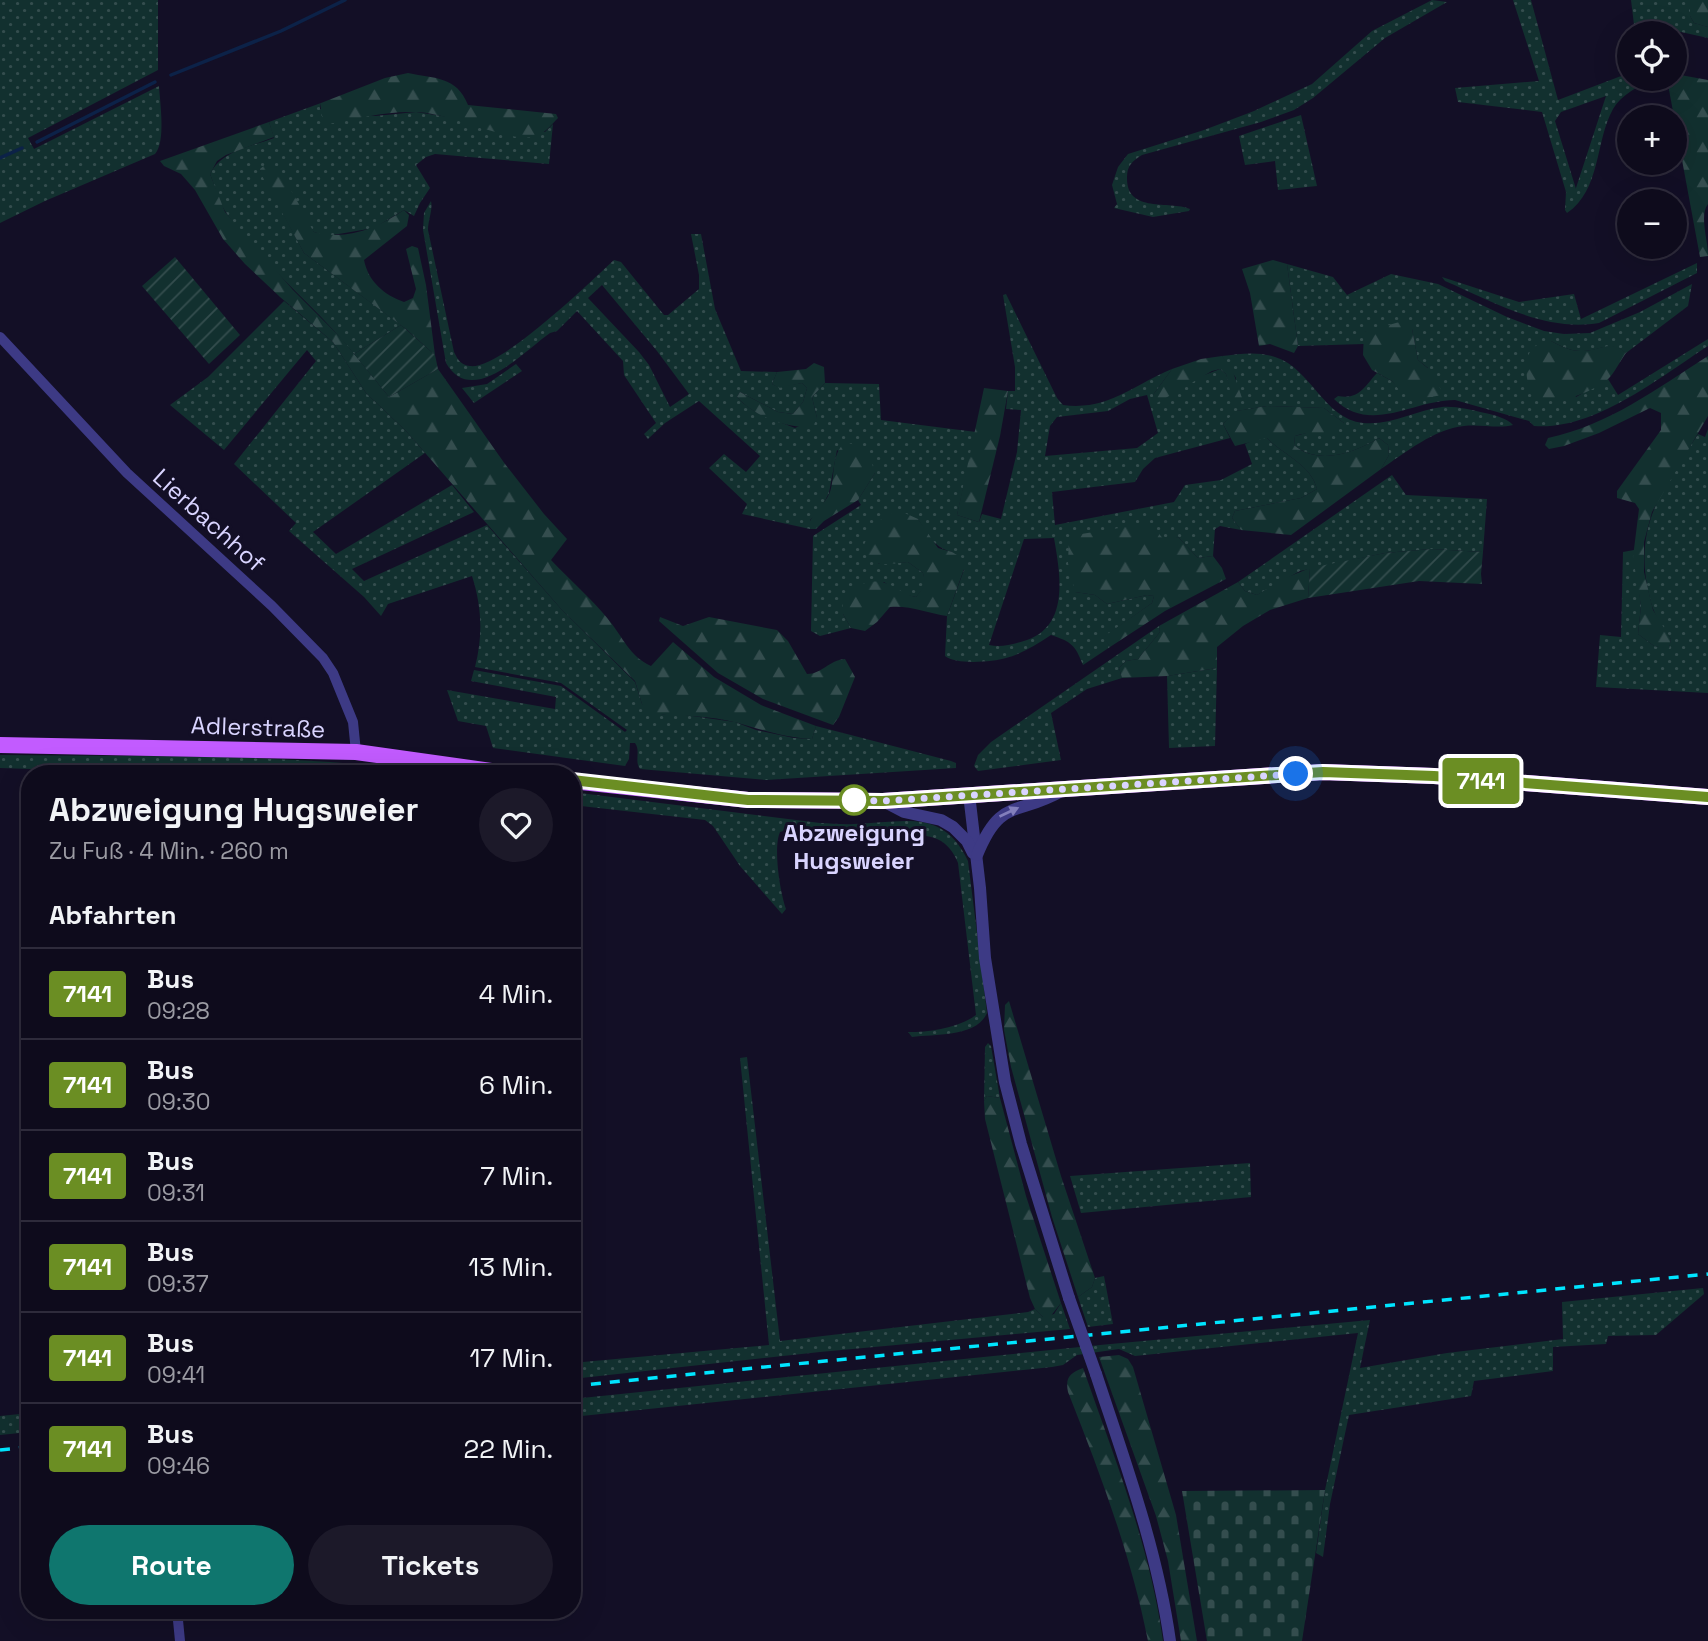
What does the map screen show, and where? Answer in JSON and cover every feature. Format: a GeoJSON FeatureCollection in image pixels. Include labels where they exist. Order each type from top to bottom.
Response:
{"type":"FeatureCollection","features":[{"type":"Feature","properties":{"kind":"main road","name":"Adlerstraße"},"geometry":{"type":"LineString","coordinates":[[0,745],[356,752],[449,765]]}},
{"type":"Feature","properties":{"kind":"main road"},"geometry":{"type":"LineString","coordinates":[[581,781],[748,800],[883,801],[1323,772],[1434,776],[1708,797]]}},
{"type":"Feature","properties":{"kind":"street","name":"Lierbachhof"},"geometry":{"type":"LineString","coordinates":[[0,337],[127,473],[317,651],[333,673],[354,722],[356,752]]}},
{"type":"Feature","properties":{"kind":"street"},"geometry":{"type":"LineString","coordinates":[[975,858],[997,818],[1013,808],[1044,801],[1064,789]]}},
{"type":"Feature","properties":{"kind":"street"},"geometry":{"type":"LineString","coordinates":[[969,794],[985,958],[1004,1082],[1069,1298],[1142,1514],[1163,1593],[1170,1641]]}},
{"type":"Feature","properties":{"kind":"street"},"geometry":{"type":"LineString","coordinates":[[883,801],[904,812],[926,815],[947,824],[967,841],[975,858]]}},
{"type":"Feature","properties":{"kind":"street"},"geometry":{"type":"LineString","coordinates":[[178,1619],[180,1641]]}},
{"type":"Feature","properties":{"kind":"green space"},"geometry":{"type":"Polygon","coordinates":[[[0,0],[158,0],[158,70],[28,138],[34,149],[159,86],[162,122],[160,141],[155,154],[0,223],[0,0]]]}},
{"type":"Feature","properties":{"kind":"green space"},"geometry":{"type":"Polygon","coordinates":[[[1432,0],[1447,2],[1385,38],[1313,98],[1294,110],[1135,159],[1127,177],[1133,196],[1150,204],[1181,207],[1190,209],[1189,211],[1153,217],[1114,208],[1117,204],[1112,185],[1118,167],[1128,154],[1254,111],[1312,84],[1372,31],[1432,0]]]}},
{"type":"Feature","properties":{"kind":"green space"},"geometry":{"type":"Polygon","coordinates":[[[1513,0],[1531,0],[1558,100],[1617,78],[1617,91],[1632,91],[1613,109],[1586,192],[1567,213],[1566,192],[1542,112],[1458,102],[1455,88],[1539,81],[1513,0]],[[1606,96],[1561,112],[1555,121],[1576,189],[1606,96]]]}},
{"type":"Feature","properties":{"kind":"green space"},"geometry":{"type":"Polygon","coordinates":[[[1631,0],[1690,0],[1690,16],[1694,23],[1708,27],[1708,38],[1687,33],[1687,21],[1634,21],[1631,0]]]}},
{"type":"Feature","properties":{"kind":"green space"},"geometry":{"type":"Polygon","coordinates":[[[1690,0],[1708,0],[1708,27],[1694,23],[1690,16],[1690,0]]]}},
{"type":"Feature","properties":{"kind":"green space"},"geometry":{"type":"Polygon","coordinates":[[[408,73],[444,80],[458,89],[468,105],[556,114],[558,118],[540,134],[521,137],[429,113],[393,113],[328,124],[321,115],[321,103],[385,78],[408,73]]]}},
{"type":"Feature","properties":{"kind":"green space"},"geometry":{"type":"Polygon","coordinates":[[[1687,76],[1708,80],[1708,204],[1704,221],[1708,256],[1700,257],[1685,175],[1687,175],[1687,105],[1672,105],[1669,91],[1687,91],[1687,76]]]}},
{"type":"Feature","properties":{"kind":"green space"},"geometry":{"type":"Polygon","coordinates":[[[321,103],[320,109],[375,116],[416,112],[545,132],[553,124],[549,164],[435,154],[416,165],[430,188],[414,216],[404,210],[374,228],[327,236],[314,232],[260,170],[304,253],[401,325],[354,354],[241,233],[224,210],[210,174],[229,154],[274,138],[269,122],[321,103]]]}},
{"type":"Feature","properties":{"kind":"green space"},"geometry":{"type":"Polygon","coordinates":[[[1301,115],[1317,186],[1278,190],[1275,161],[1245,165],[1239,136],[1301,115]]]}},
{"type":"Feature","properties":{"kind":"green space"},"geometry":{"type":"Polygon","coordinates":[[[269,122],[274,137],[226,155],[217,161],[210,174],[225,212],[293,290],[342,339],[389,397],[438,369],[505,464],[567,539],[551,560],[601,611],[637,657],[651,666],[673,642],[714,677],[761,705],[816,726],[812,739],[783,735],[717,718],[651,714],[642,704],[635,681],[562,610],[406,431],[366,393],[333,342],[245,264],[223,239],[195,190],[181,174],[164,166],[160,161],[269,122]]]}},
{"type":"Feature","properties":{"kind":"green space"},"geometry":{"type":"Polygon","coordinates":[[[266,164],[287,183],[314,232],[350,234],[373,227],[404,210],[409,215],[407,226],[364,260],[373,281],[404,302],[413,298],[416,289],[406,249],[412,246],[418,248],[435,355],[406,329],[304,253],[261,174],[260,169],[266,164]]]}},
{"type":"Feature","properties":{"kind":"green space"},"geometry":{"type":"Polygon","coordinates":[[[431,201],[428,230],[454,352],[460,362],[470,366],[484,363],[502,354],[522,340],[614,260],[621,262],[664,315],[668,315],[699,289],[691,234],[701,234],[715,309],[741,371],[777,372],[772,384],[778,387],[802,383],[807,388],[803,402],[793,414],[778,412],[740,392],[737,397],[756,412],[795,428],[817,418],[812,397],[825,383],[879,384],[881,420],[976,432],[957,515],[979,522],[982,514],[1001,519],[1017,452],[1021,410],[1006,409],[1008,391],[1015,391],[1015,367],[1003,295],[1006,294],[1057,398],[1063,405],[1079,406],[1107,400],[1172,369],[1153,395],[1220,369],[1226,374],[1234,401],[1236,378],[1222,356],[1255,354],[1268,355],[1288,363],[1338,413],[1363,423],[1383,422],[1447,407],[1492,415],[1513,425],[1453,428],[1420,443],[1381,469],[1389,455],[1388,445],[1379,438],[1348,452],[1314,455],[1294,445],[1295,436],[1344,423],[1324,408],[1267,406],[1237,411],[1223,424],[1230,438],[1155,458],[1143,469],[1135,482],[1052,492],[1055,525],[1174,502],[1185,485],[1221,480],[1252,464],[1245,444],[1259,438],[1267,438],[1303,466],[1314,480],[1317,489],[1301,498],[1235,511],[1232,518],[1241,530],[1220,526],[1215,529],[1213,556],[1198,558],[1178,537],[1075,592],[1095,595],[1107,604],[1147,595],[1154,596],[1152,603],[1104,637],[1110,647],[1083,665],[1072,645],[1051,635],[1024,651],[1000,659],[965,662],[945,656],[947,616],[964,570],[952,552],[932,540],[918,519],[878,564],[908,562],[923,573],[926,585],[916,597],[902,594],[884,582],[843,614],[851,628],[820,636],[811,631],[813,536],[861,505],[858,500],[875,473],[837,450],[829,493],[820,510],[810,520],[810,529],[742,514],[747,504],[709,468],[724,454],[746,472],[760,456],[699,401],[665,423],[648,439],[644,434],[656,423],[624,375],[623,361],[577,311],[557,331],[550,333],[498,372],[469,380],[457,375],[446,363],[423,230],[424,213],[431,201]],[[602,285],[588,298],[649,365],[670,407],[689,394],[602,285]],[[1147,395],[1130,399],[1108,411],[1057,417],[1050,426],[1045,456],[1137,448],[1158,433],[1147,395]],[[1054,538],[1024,539],[989,645],[1013,644],[1041,633],[1056,610],[1059,582],[1054,538]]]}},
{"type":"Feature","properties":{"kind":"green space"},"geometry":{"type":"Polygon","coordinates":[[[175,257],[240,335],[209,364],[142,286],[175,257]]]}},
{"type":"Feature","properties":{"kind":"green space"},"geometry":{"type":"Polygon","coordinates":[[[1273,260],[1287,264],[1298,346],[1294,353],[1270,344],[1259,346],[1250,293],[1242,269],[1273,260]]]}},
{"type":"Feature","properties":{"kind":"green space"},"geometry":{"type":"Polygon","coordinates":[[[1697,263],[1697,273],[1599,323],[1579,325],[1520,313],[1445,281],[1442,277],[1519,302],[1574,294],[1581,319],[1697,263]]]}},
{"type":"Feature","properties":{"kind":"green space"},"geometry":{"type":"Polygon","coordinates":[[[1287,264],[1333,277],[1347,295],[1391,274],[1438,284],[1507,317],[1544,331],[1564,334],[1590,333],[1640,312],[1692,284],[1688,306],[1626,353],[1610,346],[1575,351],[1551,341],[1576,397],[1608,379],[1618,395],[1708,339],[1708,346],[1625,400],[1580,420],[1557,425],[1534,426],[1529,421],[1455,400],[1439,401],[1392,413],[1362,414],[1348,409],[1334,399],[1356,394],[1377,373],[1392,381],[1400,390],[1428,368],[1418,360],[1412,329],[1364,332],[1364,344],[1298,346],[1287,264]]]}},
{"type":"Feature","properties":{"kind":"green space"},"geometry":{"type":"Polygon","coordinates":[[[284,301],[333,342],[366,393],[425,453],[313,532],[336,554],[452,485],[474,512],[352,569],[364,581],[487,525],[562,610],[635,682],[642,704],[663,715],[685,715],[735,722],[756,730],[794,738],[812,739],[816,726],[951,761],[956,763],[956,768],[766,780],[640,769],[635,743],[630,743],[629,759],[625,766],[493,748],[486,726],[458,721],[447,690],[555,709],[556,697],[471,681],[474,670],[561,686],[625,732],[627,730],[561,683],[475,667],[480,622],[472,576],[388,604],[381,616],[364,597],[289,531],[296,523],[234,464],[316,361],[307,350],[224,450],[170,405],[208,377],[284,301]]]}},
{"type":"Feature","properties":{"kind":"green space"},"geometry":{"type":"Polygon","coordinates":[[[1403,321],[1412,329],[1418,360],[1436,375],[1442,395],[1414,400],[1399,390],[1392,381],[1372,370],[1363,355],[1364,332],[1403,321]]]}},
{"type":"Feature","properties":{"kind":"green space"},"geometry":{"type":"Polygon","coordinates":[[[401,325],[435,355],[438,369],[389,397],[354,354],[401,325]]]}},
{"type":"Feature","properties":{"kind":"green space"},"geometry":{"type":"Polygon","coordinates":[[[1551,341],[1575,351],[1610,346],[1626,353],[1610,377],[1601,384],[1562,400],[1542,400],[1535,396],[1529,387],[1527,360],[1533,348],[1551,341]]]}},
{"type":"Feature","properties":{"kind":"green space"},"geometry":{"type":"Polygon","coordinates":[[[1222,356],[1232,369],[1242,398],[1233,402],[1226,374],[1220,369],[1157,403],[1153,395],[1172,369],[1201,359],[1222,356]]]}},
{"type":"Feature","properties":{"kind":"green space"},"geometry":{"type":"Polygon","coordinates":[[[1708,356],[1708,416],[1652,512],[1644,542],[1644,572],[1653,610],[1671,639],[1669,649],[1654,646],[1638,634],[1641,606],[1633,557],[1639,509],[1635,503],[1617,498],[1617,491],[1661,430],[1661,413],[1650,408],[1599,433],[1564,446],[1549,449],[1545,445],[1548,438],[1612,415],[1708,356]]]}},
{"type":"Feature","properties":{"kind":"green space"},"geometry":{"type":"Polygon","coordinates":[[[814,363],[824,367],[825,383],[812,397],[817,418],[813,427],[792,426],[772,420],[762,416],[737,397],[740,392],[778,412],[793,414],[803,402],[807,388],[802,383],[779,388],[772,384],[777,372],[806,369],[814,363]]]}},
{"type":"Feature","properties":{"kind":"green space"},"geometry":{"type":"Polygon","coordinates":[[[516,364],[522,371],[474,403],[462,388],[487,384],[516,364]]]}},
{"type":"Feature","properties":{"kind":"green space"},"geometry":{"type":"Polygon","coordinates":[[[984,388],[1008,391],[979,522],[957,515],[984,388]]]}},
{"type":"Feature","properties":{"kind":"green space"},"geometry":{"type":"Polygon","coordinates":[[[1267,406],[1324,408],[1344,423],[1325,434],[1295,436],[1294,445],[1304,451],[1314,455],[1336,455],[1379,438],[1388,445],[1389,455],[1381,469],[1291,535],[1241,530],[1232,518],[1235,511],[1301,498],[1317,489],[1314,480],[1303,466],[1267,438],[1235,446],[1223,424],[1236,411],[1267,406]]]}},
{"type":"Feature","properties":{"kind":"green space"},"geometry":{"type":"Polygon","coordinates":[[[1708,429],[1708,693],[1596,687],[1600,635],[1621,637],[1623,552],[1634,550],[1641,606],[1638,634],[1654,646],[1669,648],[1671,639],[1656,615],[1648,590],[1645,545],[1655,507],[1664,489],[1698,434],[1705,437],[1708,429]]]}},
{"type":"Feature","properties":{"kind":"green space"},"geometry":{"type":"Polygon","coordinates":[[[845,442],[866,452],[875,473],[858,500],[816,529],[810,529],[810,521],[830,492],[835,459],[845,442]]]}},
{"type":"Feature","properties":{"kind":"green space"},"geometry":{"type":"Polygon","coordinates":[[[1392,475],[1406,495],[1487,499],[1483,552],[1431,549],[1385,553],[1300,571],[1257,595],[1245,591],[1238,582],[1392,475]]]}},
{"type":"Feature","properties":{"kind":"green space"},"geometry":{"type":"Polygon","coordinates":[[[898,510],[918,519],[938,548],[962,558],[964,569],[947,616],[911,608],[890,607],[865,631],[851,628],[843,614],[842,596],[851,589],[868,582],[879,582],[916,597],[925,585],[923,573],[908,562],[876,563],[862,549],[876,525],[884,517],[898,510]]]}},
{"type":"Feature","properties":{"kind":"green space"},"geometry":{"type":"Polygon","coordinates":[[[1150,523],[1165,541],[1178,537],[1198,558],[1213,556],[1226,579],[1165,611],[1110,647],[1103,637],[1152,603],[1154,596],[1147,595],[1107,604],[1095,595],[1075,592],[1068,563],[1069,536],[1150,523]]]}},
{"type":"Feature","properties":{"kind":"green space"},"geometry":{"type":"Polygon","coordinates":[[[1431,549],[1483,552],[1482,584],[1419,581],[1308,598],[1310,568],[1385,553],[1431,549]]]}},
{"type":"Feature","properties":{"kind":"green space"},"geometry":{"type":"Polygon","coordinates":[[[1310,568],[1308,598],[1270,610],[1243,626],[1217,647],[1217,668],[1167,676],[1122,678],[1119,668],[1126,661],[1138,659],[1160,632],[1159,626],[1238,582],[1245,591],[1257,595],[1283,579],[1310,568]]]}},
{"type":"Feature","properties":{"kind":"green space"},"geometry":{"type":"Polygon","coordinates":[[[660,617],[683,626],[709,617],[777,630],[788,641],[807,674],[845,659],[855,677],[839,717],[833,725],[763,699],[718,673],[659,621],[660,617]]]}},
{"type":"Feature","properties":{"kind":"green space"},"geometry":{"type":"Polygon","coordinates":[[[1159,626],[1160,632],[1138,659],[1126,661],[1119,668],[1122,678],[1087,689],[1051,713],[1061,760],[978,771],[974,766],[978,755],[991,742],[1159,626]]]}},
{"type":"Feature","properties":{"kind":"green space"},"geometry":{"type":"Polygon","coordinates":[[[1217,668],[1215,746],[1169,748],[1167,676],[1217,668]]]}},
{"type":"Feature","properties":{"kind":"green space"},"geometry":{"type":"Polygon","coordinates":[[[0,755],[274,759],[362,765],[21,765],[21,769],[0,768],[0,755]]]}},
{"type":"Feature","properties":{"kind":"green space"},"geometry":{"type":"Polygon","coordinates":[[[581,793],[820,823],[920,822],[934,825],[946,832],[958,844],[968,861],[987,1013],[982,1021],[954,1033],[912,1037],[908,1032],[944,1028],[976,1015],[958,863],[950,849],[941,841],[914,834],[833,838],[793,831],[780,832],[777,859],[786,909],[782,914],[740,866],[713,826],[705,820],[581,806],[581,793]]]}},
{"type":"Feature","properties":{"kind":"green space"},"geometry":{"type":"Polygon","coordinates":[[[1009,1001],[1061,1176],[1095,1278],[1092,1287],[1078,1297],[1052,1217],[1011,1067],[1004,1030],[1005,1005],[1009,1001]]]}},
{"type":"Feature","properties":{"kind":"green space"},"geometry":{"type":"Polygon","coordinates":[[[988,1043],[991,1046],[1000,1098],[987,1096],[984,1101],[985,1047],[988,1043]]]}},
{"type":"Feature","properties":{"kind":"green space"},"geometry":{"type":"Polygon","coordinates":[[[747,1057],[780,1341],[1028,1312],[1035,1309],[1043,1317],[1054,1314],[1061,1303],[1070,1329],[581,1378],[581,1362],[769,1345],[740,1058],[747,1057]]]}},
{"type":"Feature","properties":{"kind":"green space"},"geometry":{"type":"Polygon","coordinates":[[[987,1096],[1000,1098],[1026,1196],[1061,1303],[1050,1317],[1043,1317],[1030,1298],[985,1119],[984,1101],[987,1096]]]}},
{"type":"Feature","properties":{"kind":"green space"},"geometry":{"type":"Polygon","coordinates":[[[1250,1163],[1251,1197],[1081,1213],[1070,1176],[1250,1163]]]}},
{"type":"Feature","properties":{"kind":"green space"},"geometry":{"type":"Polygon","coordinates":[[[1104,1276],[1113,1324],[1088,1327],[1078,1297],[1092,1287],[1095,1278],[1104,1276]]]}},
{"type":"Feature","properties":{"kind":"green space"},"geometry":{"type":"Polygon","coordinates":[[[1703,1288],[1704,1294],[1656,1335],[1608,1336],[1606,1344],[1553,1347],[1553,1371],[1474,1381],[1471,1396],[1349,1415],[1330,1504],[1323,1557],[1316,1553],[1325,1490],[1358,1333],[1135,1356],[1119,1349],[1077,1355],[1063,1365],[1052,1367],[581,1416],[581,1398],[1370,1320],[1360,1368],[1447,1353],[1563,1339],[1562,1302],[1703,1288]]]}},
{"type":"Feature","properties":{"kind":"green space"},"geometry":{"type":"Polygon","coordinates":[[[1119,1355],[1128,1359],[1133,1367],[1176,1515],[1197,1641],[1181,1641],[1168,1561],[1156,1516],[1099,1357],[1119,1355]]]}},
{"type":"Feature","properties":{"kind":"green space"},"geometry":{"type":"Polygon","coordinates":[[[1083,1368],[1140,1536],[1163,1641],[1148,1641],[1124,1546],[1068,1392],[1067,1383],[1070,1376],[1083,1368]]]}},
{"type":"Feature","properties":{"kind":"green space"},"geometry":{"type":"Polygon","coordinates":[[[21,1414],[21,1433],[0,1435],[0,1416],[21,1414]]]}},
{"type":"Feature","properties":{"kind":"green space"},"geometry":{"type":"Polygon","coordinates":[[[1325,1490],[1302,1641],[1207,1641],[1182,1491],[1325,1490]]]}},
{"type":"Feature","properties":{"kind":"waterway"},"geometry":{"type":"LineString","coordinates":[[171,75],[281,31],[345,0]]}},
{"type":"Feature","properties":{"kind":"waterway"},"geometry":{"type":"LineString","coordinates":[[37,142],[155,82]]}},
{"type":"Feature","properties":{"kind":"waterway"},"geometry":{"type":"LineString","coordinates":[[0,158],[22,148]]}},
{"type":"Feature","properties":{"kind":"railway"},"geometry":{"type":"LineString","coordinates":[[581,1385],[1708,1274]]}},
{"type":"Feature","properties":{"kind":"railway"},"geometry":{"type":"LineString","coordinates":[[0,1450],[21,1448]]}},
{"type":"Feature","properties":{"kind":"bus line","name":"7141"},"geometry":{"type":"LineString","coordinates":[[581,781],[748,800],[883,801],[1323,772],[1434,776],[1708,797]]}},
{"type":"Feature","properties":{"kind":"place","name":"Abzweigung Hugsweier"},"geometry":{"type":"Point","coordinates":[854,800]}},
{"type":"Feature","properties":{"kind":"route"},"geometry":{"type":"LineString","coordinates":[[854,800],[845,800],[883,801],[1296,774]]}}]}
